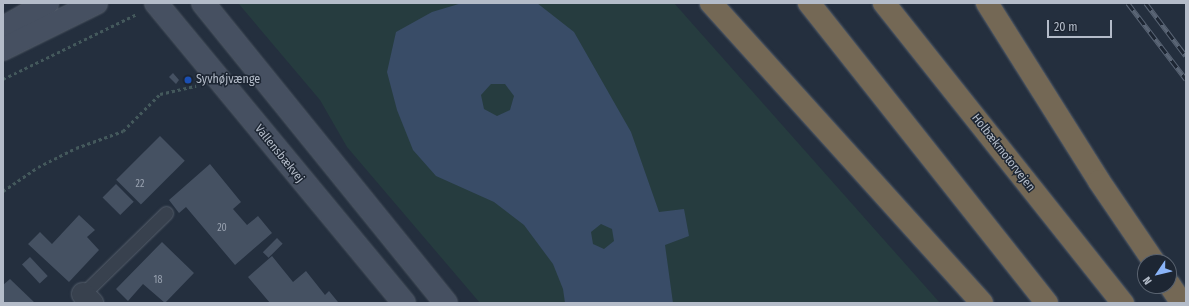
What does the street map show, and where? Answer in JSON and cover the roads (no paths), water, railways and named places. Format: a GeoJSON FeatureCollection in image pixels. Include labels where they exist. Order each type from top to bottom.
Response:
{"type":"FeatureCollection","features":[{"type":"Feature","properties":{"kind":"highway"},"geometry":{"type":"LineString","coordinates":[[711,3],[982,303]]}},
{"type":"Feature","properties":{"kind":"highway"},"geometry":{"type":"LineString","coordinates":[[809,3],[1047,303]]}},
{"type":"Feature","properties":{"kind":"highway","name":"Holbækmotorvejen"},"geometry":{"type":"LineString","coordinates":[[884,3],[1123,303]]}},
{"type":"Feature","properties":{"kind":"highway"},"geometry":{"type":"LineString","coordinates":[[987,3],[1149,254]]}},
{"type":"Feature","properties":{"kind":"highway"},"geometry":{"type":"LineString","coordinates":[[1176,294],[1182,303]]}},
{"type":"Feature","properties":{"kind":"street"},"geometry":{"type":"LineString","coordinates":[[3,28],[47,3]]}},
{"type":"Feature","properties":{"kind":"street"},"geometry":{"type":"LineString","coordinates":[[3,49],[96,3]]}},
{"type":"Feature","properties":{"kind":"street","name":"Vallensbækvej"},"geometry":{"type":"LineString","coordinates":[[156,3],[404,303]]}},
{"type":"Feature","properties":{"kind":"street"},"geometry":{"type":"LineString","coordinates":[[203,3],[446,303]]}},
{"type":"Feature","properties":{"kind":"lane"},"geometry":{"type":"LineString","coordinates":[[88,298],[166,212]]}},
{"type":"Feature","properties":{"kind":"water"},"geometry":{"type":"Polygon","coordinates":[[[462,3],[537,3],[574,32],[631,132],[659,212],[684,209],[689,236],[665,245],[673,303],[565,303],[563,289],[553,264],[524,225],[494,202],[436,176],[413,150],[397,110],[387,72],[396,32],[432,12],[462,3]],[[491,84],[481,95],[484,109],[497,116],[510,110],[514,96],[505,84],[491,84]],[[601,224],[591,232],[593,244],[604,249],[614,241],[612,229],[601,224]]]}},
{"type":"Feature","properties":{"kind":"railway"},"geometry":{"type":"LineString","coordinates":[[1128,3],[1186,79]]}},
{"type":"Feature","properties":{"kind":"railway"},"geometry":{"type":"LineString","coordinates":[[1146,3],[1186,56]]}},
{"type":"Feature","properties":{"kind":"place","name":"Syvhøjvænge"},"geometry":{"type":"Point","coordinates":[188,80]}}]}
